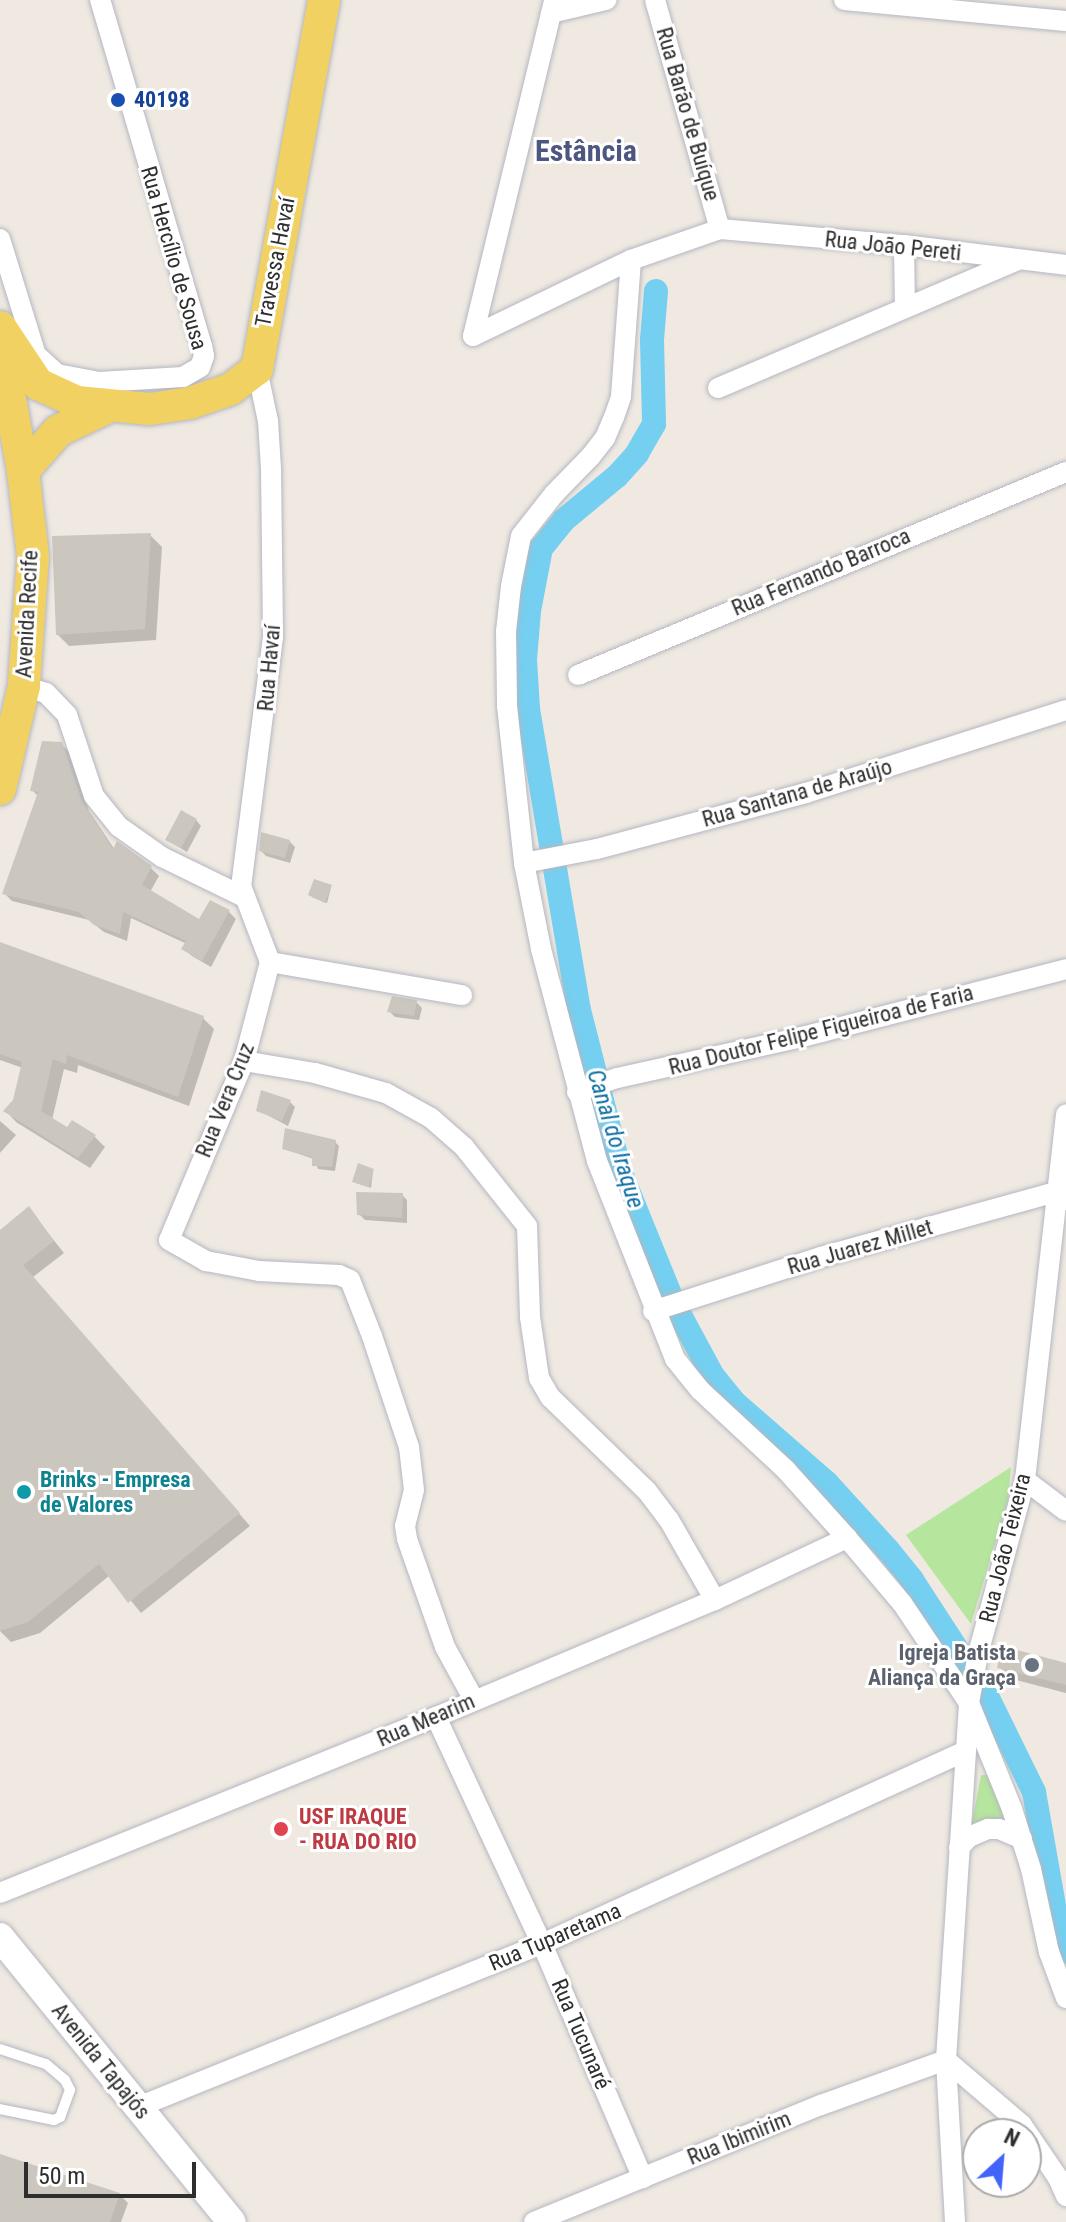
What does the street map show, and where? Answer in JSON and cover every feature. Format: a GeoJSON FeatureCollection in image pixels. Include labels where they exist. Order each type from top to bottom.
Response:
{"type":"FeatureCollection","features":[{"type":"Feature","properties":{"kind":"main road","name":"Travessa Havaí"},"geometry":{"type":"LineString","coordinates":[[257,369],[324,0]]}},
{"type":"Feature","properties":{"kind":"main road"},"geometry":{"type":"LineString","coordinates":[[0,327],[38,384],[77,402],[150,409],[190,403],[231,389],[257,369]]}},
{"type":"Feature","properties":{"kind":"main road","name":"Avenida Recife"},"geometry":{"type":"LineString","coordinates":[[0,343],[23,471],[33,556],[24,686],[0,789]]}},
{"type":"Feature","properties":{"kind":"main road"},"geometry":{"type":"LineString","coordinates":[[23,471],[58,431],[108,407]]}},
{"type":"Feature","properties":{"kind":"main road","name":"Avenida Tapajós"},"geometry":{"type":"LineString","coordinates":[[0,1937],[232,2222]]}},
{"type":"Feature","properties":{"kind":"street","name":"Rua Hercílio de Sousa"},"geometry":{"type":"LineString","coordinates":[[0,239],[36,355],[57,374],[74,380],[113,382],[183,377],[200,367],[204,356],[202,346],[100,0]]}},
{"type":"Feature","properties":{"kind":"street"},"geometry":{"type":"LineString","coordinates":[[606,0],[552,7],[473,336],[631,260],[720,229]]}},
{"type":"Feature","properties":{"kind":"street","name":"Rua Barão de Buíque"},"geometry":{"type":"LineString","coordinates":[[655,0],[720,229]]}},
{"type":"Feature","properties":{"kind":"street"},"geometry":{"type":"LineString","coordinates":[[844,0],[1066,21]]}},
{"type":"Feature","properties":{"kind":"street","name":"Rua João Pereti"},"geometry":{"type":"LineString","coordinates":[[720,229],[904,245],[1066,265]]}},
{"type":"Feature","properties":{"kind":"street"},"geometry":{"type":"LineString","coordinates":[[904,245],[905,308]]}},
{"type":"Feature","properties":{"kind":"street"},"geometry":{"type":"LineString","coordinates":[[631,260],[621,397],[605,438],[532,519],[515,557],[506,631],[507,706],[532,862],[597,1161],[658,1309],[675,1359],[700,1390],[786,1470],[847,1538],[902,1603],[969,1703],[1005,1788],[1022,1839],[1049,1952],[1066,1998]]}},
{"type":"Feature","properties":{"kind":"street"},"geometry":{"type":"LineString","coordinates":[[718,388],[1017,261]]}},
{"type":"Feature","properties":{"kind":"street","name":"Rua Havaí"},"geometry":{"type":"LineString","coordinates":[[257,369],[268,421],[271,469],[273,637],[262,743],[241,874],[244,897],[270,962]]}},
{"type":"Feature","properties":{"kind":"street","name":"Rua Fernando Barroca"},"geometry":{"type":"LineString","coordinates":[[578,675],[1066,472]]}},
{"type":"Feature","properties":{"kind":"street"},"geometry":{"type":"LineString","coordinates":[[24,686],[46,693],[67,715],[94,796],[118,826],[162,857],[244,897]]}},
{"type":"Feature","properties":{"kind":"street","name":"Rua Santana de Araújo"},"geometry":{"type":"LineString","coordinates":[[532,862],[574,854],[806,793],[1066,710]]}},
{"type":"Feature","properties":{"kind":"street"},"geometry":{"type":"LineString","coordinates":[[270,962],[462,995]]}},
{"type":"Feature","properties":{"kind":"street","name":"Rua Vera Cruz"},"geometry":{"type":"LineString","coordinates":[[270,962],[244,1061],[170,1235],[172,1245],[206,1261],[259,1271],[339,1275],[350,1280],[409,1447],[414,1490],[405,1526],[407,1539],[445,1647],[474,1700]]}},
{"type":"Feature","properties":{"kind":"street","name":"Rua Doutor Felipe Figueiroa de Faria"},"geometry":{"type":"LineString","coordinates":[[584,1090],[617,1078],[802,1037],[1066,969]]}},
{"type":"Feature","properties":{"kind":"street"},"geometry":{"type":"LineString","coordinates":[[244,1061],[358,1084],[408,1104],[450,1132],[520,1218],[529,1238],[528,1291],[532,1348],[539,1378],[550,1397],[647,1491],[669,1520],[715,1600]]}},
{"type":"Feature","properties":{"kind":"street","name":"Rua João Teixeira"},"geometry":{"type":"LineString","coordinates":[[955,2222],[946,2060],[969,1703],[978,1654],[1025,1480],[1061,1196],[1066,1114]]}},
{"type":"Feature","properties":{"kind":"street","name":"Rua Juarez Millet"},"geometry":{"type":"LineString","coordinates":[[658,1309],[713,1294],[821,1257],[1061,1196]]}},
{"type":"Feature","properties":{"kind":"street"},"geometry":{"type":"LineString","coordinates":[[1025,1480],[1066,1511]]}},
{"type":"Feature","properties":{"kind":"street","name":"Rua Mearim"},"geometry":{"type":"LineString","coordinates":[[0,1893],[436,1717],[715,1600],[847,1538]]}},
{"type":"Feature","properties":{"kind":"street","name":"Rua Tucunaré"},"geometry":{"type":"LineString","coordinates":[[436,1717],[542,1944],[643,2178]]}},
{"type":"Feature","properties":{"kind":"street","name":"Rua Tuparetama"},"geometry":{"type":"LineString","coordinates":[[138,2107],[542,1944],[966,1751]]}},
{"type":"Feature","properties":{"kind":"street"},"geometry":{"type":"LineString","coordinates":[[959,1848],[969,1837],[988,1829],[999,1829],[1022,1839]]}},
{"type":"Feature","properties":{"kind":"street"},"geometry":{"type":"LineString","coordinates":[[946,2060],[1022,2125],[1052,2168],[1066,2196]]}},
{"type":"Feature","properties":{"kind":"street","name":"Rua Ibimirim"},"geometry":{"type":"LineString","coordinates":[[534,2222],[821,2105],[946,2060]]}},
{"type":"Feature","properties":{"kind":"lane"},"geometry":{"type":"LineString","coordinates":[[0,2049],[46,2064],[65,2080],[70,2090],[60,2117],[47,2122],[0,2109]]}},
{"type":"Feature","properties":{"kind":"green space"},"geometry":{"type":"Polygon","coordinates":[[[1011,1467],[1008,1500],[971,1624],[906,1535],[1011,1467]]]}},
{"type":"Feature","properties":{"kind":"green space"},"geometry":{"type":"Polygon","coordinates":[[[981,1775],[993,1775],[1004,1821],[972,1823],[981,1775]]]}},
{"type":"Feature","properties":{"kind":"building"},"geometry":{"type":"Polygon","coordinates":[[[151,533],[145,629],[56,635],[52,536],[151,533]]]}},
{"type":"Feature","properties":{"kind":"building"},"geometry":{"type":"Polygon","coordinates":[[[42,741],[62,742],[82,801],[113,849],[117,841],[152,866],[142,885],[199,919],[210,900],[230,910],[202,961],[181,949],[186,941],[123,912],[120,934],[94,925],[79,912],[2,894],[38,792],[30,791],[42,741]]]}},
{"type":"Feature","properties":{"kind":"building"},"geometry":{"type":"Polygon","coordinates":[[[181,810],[197,819],[181,848],[165,840],[181,810]]]}},
{"type":"Feature","properties":{"kind":"building"},"geometry":{"type":"Polygon","coordinates":[[[261,832],[290,840],[285,858],[259,851],[261,832]]]}},
{"type":"Feature","properties":{"kind":"building"},"geometry":{"type":"Polygon","coordinates":[[[314,879],[332,885],[325,903],[308,895],[314,879]]]}},
{"type":"Feature","properties":{"kind":"building"},"geometry":{"type":"Polygon","coordinates":[[[0,942],[204,1016],[178,1097],[67,1055],[66,1064],[53,1059],[41,1111],[67,1127],[72,1120],[96,1135],[78,1158],[3,1111],[13,1100],[22,1062],[0,1054],[0,942]]]}},
{"type":"Feature","properties":{"kind":"building"},"geometry":{"type":"Polygon","coordinates":[[[392,996],[417,1000],[414,1016],[387,1012],[392,996]]]}},
{"type":"Feature","properties":{"kind":"building"},"geometry":{"type":"Polygon","coordinates":[[[261,1090],[291,1100],[282,1121],[256,1111],[261,1090]]]}},
{"type":"Feature","properties":{"kind":"building"},"geometry":{"type":"Polygon","coordinates":[[[285,1128],[336,1140],[332,1167],[312,1166],[312,1157],[282,1149],[285,1128]]]}},
{"type":"Feature","properties":{"kind":"building"},"geometry":{"type":"Polygon","coordinates":[[[358,1163],[374,1169],[369,1187],[352,1182],[358,1163]]]}},
{"type":"Feature","properties":{"kind":"building"},"geometry":{"type":"Polygon","coordinates":[[[356,1192],[403,1193],[402,1218],[357,1215],[356,1192]]]}},
{"type":"Feature","properties":{"kind":"building"},"geometry":{"type":"Polygon","coordinates":[[[29,1206],[54,1241],[23,1265],[240,1513],[128,1603],[99,1564],[28,1622],[0,1631],[0,1230],[29,1206]]]}},
{"type":"Feature","properties":{"kind":"building","name":"Igreja Batista Aliança da Graça"},"geometry":{"type":"Polygon","coordinates":[[[1002,1646],[1066,1663],[1066,1685],[997,1668],[1002,1646]]]}},
{"type":"Feature","properties":{"kind":"building"},"geometry":{"type":"Polygon","coordinates":[[[0,2154],[120,2193],[110,2222],[0,2222],[0,2154]]]}},
{"type":"Feature","properties":{"kind":"waterway","name":"Canal do Iraque"},"geometry":{"type":"LineString","coordinates":[[656,291],[652,340],[654,424],[637,454],[617,476],[564,520],[541,548],[529,611],[525,660],[528,709],[579,1010],[620,1171],[674,1304],[713,1376],[734,1402],[827,1483],[888,1550],[912,1580],[986,1694],[1034,1792],[1055,1911],[1066,1952]]}},
{"type":"Feature","properties":{"kind":"place","name":"40198"},"geometry":{"type":"Point","coordinates":[118,100]}},
{"type":"Feature","properties":{"kind":"place","name":"Brinks - Empresa de Valores"},"geometry":{"type":"Point","coordinates":[24,1492]}},
{"type":"Feature","properties":{"kind":"place","name":"Igreja Batista Aliança da Graça"},"geometry":{"type":"Point","coordinates":[1032,1665]}},
{"type":"Feature","properties":{"kind":"place","name":"USF IRAQUE - RUA DO RIO"},"geometry":{"type":"Point","coordinates":[281,1829]}},
{"type":"Feature","properties":{"kind":"district","name":"Estância"},"geometry":{"type":"Point","coordinates":[586,151]}}]}
